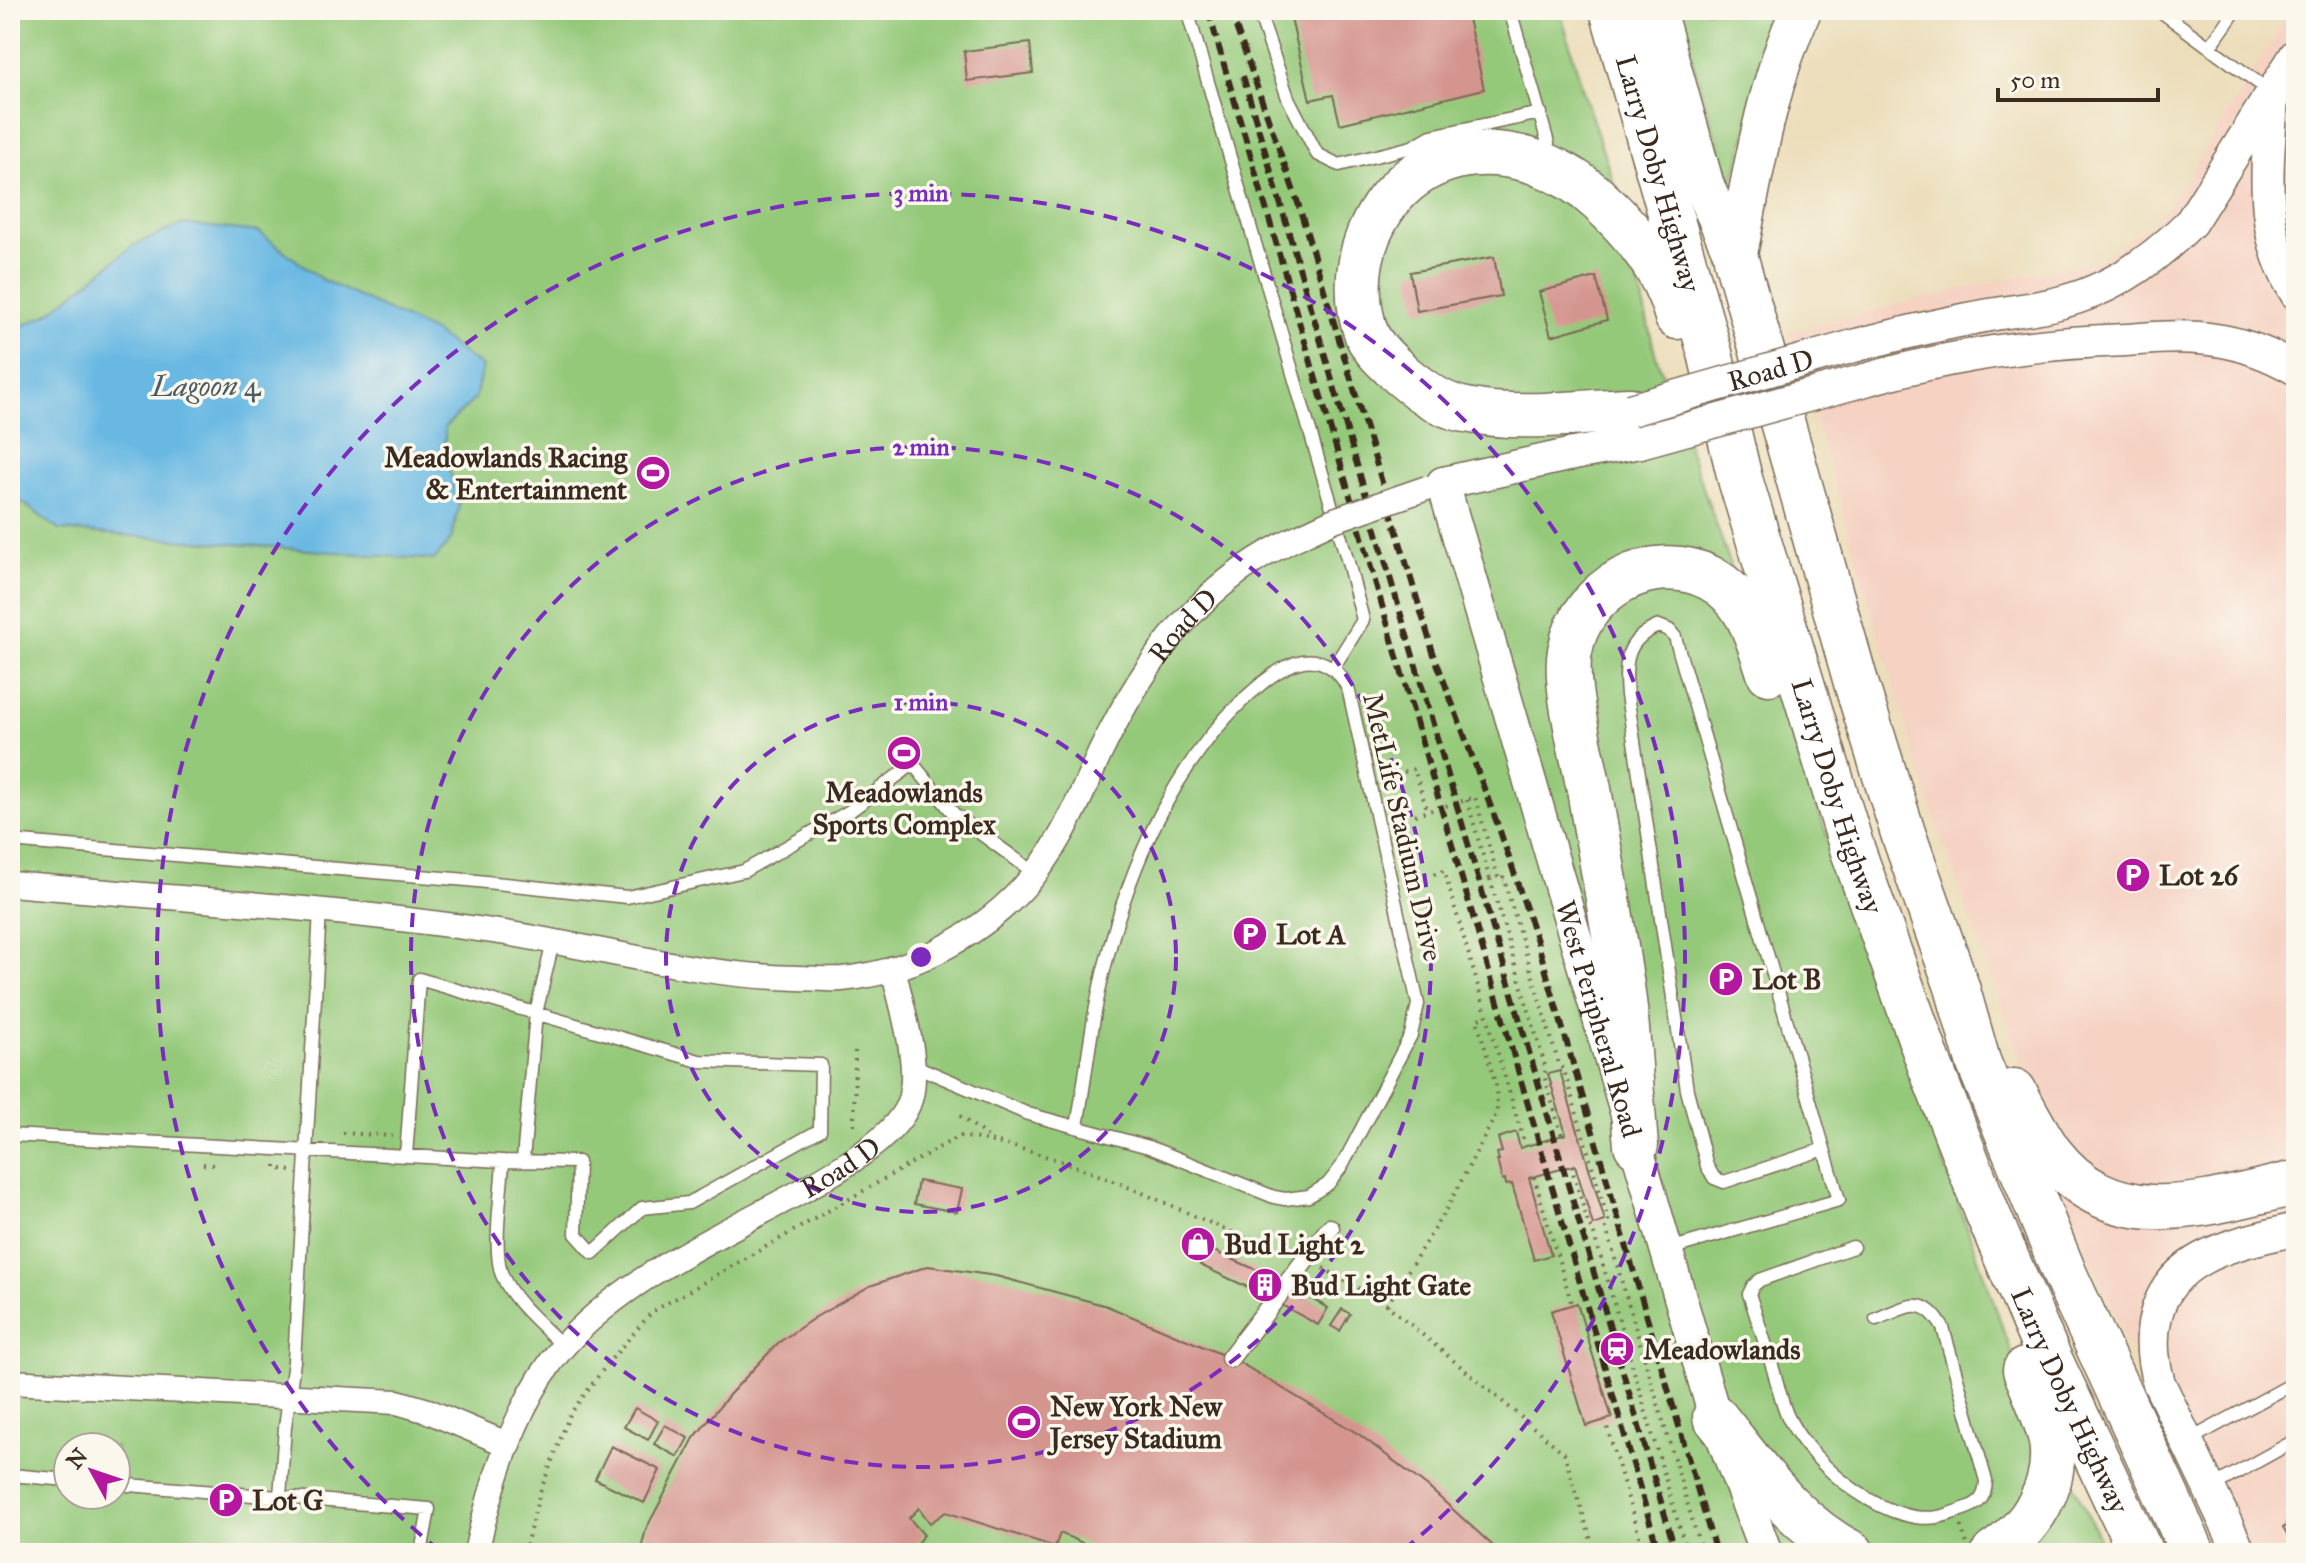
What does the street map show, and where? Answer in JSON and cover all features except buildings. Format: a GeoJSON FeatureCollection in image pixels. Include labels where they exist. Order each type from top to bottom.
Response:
{"type":"FeatureCollection","features":[{"type":"Feature","properties":{"kind":"highway","name":"Larry Doby Highway"},"geometry":{"type":"LineString","coordinates":[[1612,10],[1710,353],[1740,479],[1840,811],[1930,1066],[1987,1212],[2047,1353],[2141,1553]]}},
{"type":"Feature","properties":{"kind":"highway"},"geometry":{"type":"LineString","coordinates":[[1635,426],[1464,410],[1431,397],[1385,360],[1368,337],[1361,308],[1360,259],[1372,226],[1400,187],[1441,161],[1469,154],[1499,153],[1543,164],[1593,194],[1647,252],[1673,301],[1688,358],[1740,479]]}},
{"type":"Feature","properties":{"kind":"highway","name":"Larry Doby Highway"},"geometry":{"type":"LineString","coordinates":[[1736,259],[1857,686],[1903,833],[1957,987],[1978,1061],[2103,1362],[2193,1553]]}},
{"type":"Feature","properties":{"kind":"highway"},"geometry":{"type":"LineString","coordinates":[[1636,1145],[1623,995],[1568,677],[1570,650],[1587,611],[1623,579],[1637,572],[1668,568],[1698,573],[1731,593],[1747,614],[1770,675],[1840,811]]}},
{"type":"Feature","properties":{"kind":"highway"},"geometry":{"type":"LineString","coordinates":[[1957,987],[2042,1141],[2061,1166],[2092,1190],[2130,1206],[2173,1208],[2296,1183]]}},
{"type":"Feature","properties":{"kind":"highway"},"geometry":{"type":"LineString","coordinates":[[1987,1212],[2021,1362],[2044,1417],[2052,1456],[2049,1480],[2038,1508],[2019,1533],[1994,1553]]}},
{"type":"Feature","properties":{"kind":"highway"},"geometry":{"type":"LineString","coordinates":[[1715,1417],[1799,1516],[1852,1553]]}},
{"type":"Feature","properties":{"kind":"main road"},"geometry":{"type":"LineString","coordinates":[[1655,10],[1704,186],[1736,259]]}},
{"type":"Feature","properties":{"kind":"main road","name":"Larry Doby Highway"},"geometry":{"type":"LineString","coordinates":[[1736,259],[1765,112],[1775,75],[1801,10]]}},
{"type":"Feature","properties":{"kind":"street","name":"Road D"},"geometry":{"type":"LineString","coordinates":[[476,1553],[509,1445],[536,1385],[564,1347],[620,1295],[656,1271],[823,1180],[872,1146],[907,1108],[912,1089],[909,1038],[893,968],[972,932],[1036,874],[1060,839],[1126,701],[1170,635],[1224,583],[1264,554],[1334,520],[1435,485],[1635,426],[1857,345],[2065,302],[2103,288],[2138,268],[2174,240],[2191,222],[2296,55]]}},
{"type":"Feature","properties":{"kind":"street"},"geometry":{"type":"LineString","coordinates":[[2272,94],[2265,184],[2267,208],[2276,250],[2296,293]]}},
{"type":"Feature","properties":{"kind":"street"},"geometry":{"type":"LineString","coordinates":[[1635,426],[1865,380],[1939,361],[2021,347],[2198,337],[2240,345],[2296,369]]}},
{"type":"Feature","properties":{"kind":"street","name":"West Peripheral Road"},"geometry":{"type":"LineString","coordinates":[[1435,485],[1636,1145],[1715,1417],[1766,1553]]}},
{"type":"Feature","properties":{"kind":"street"},"geometry":{"type":"LineString","coordinates":[[10,884],[423,921],[751,977],[843,979],[893,968]]}},
{"type":"Feature","properties":{"kind":"street"},"geometry":{"type":"LineString","coordinates":[[1230,1358],[1330,1228]]}},
{"type":"Feature","properties":{"kind":"street"},"geometry":{"type":"LineString","coordinates":[[2240,1553],[2159,1383],[2153,1356],[2153,1328],[2165,1293],[2186,1267],[2204,1256],[2296,1229]]}},
{"type":"Feature","properties":{"kind":"street"},"geometry":{"type":"LineString","coordinates":[[10,1382],[397,1402],[428,1411],[509,1445]]}},
{"type":"Feature","properties":{"kind":"lane"},"geometry":{"type":"LineString","coordinates":[[1187,10],[1363,620],[1333,668]]}},
{"type":"Feature","properties":{"kind":"lane"},"geometry":{"type":"LineString","coordinates":[[1258,10],[1295,112],[1317,154],[1339,165],[1412,147],[1431,136],[1541,113]]}},
{"type":"Feature","properties":{"kind":"lane"},"geometry":{"type":"LineString","coordinates":[[1510,10],[1548,143],[1543,164]]}},
{"type":"Feature","properties":{"kind":"lane"},"geometry":{"type":"LineString","coordinates":[[2159,10],[2272,94]]}},
{"type":"Feature","properties":{"kind":"lane"},"geometry":{"type":"LineString","coordinates":[[2210,47],[2236,10]]}},
{"type":"Feature","properties":{"kind":"lane"},"geometry":{"type":"LineString","coordinates":[[1666,1250],[1839,1200],[1675,637],[1659,626],[1640,637],[1630,649],[1624,665],[1687,1090],[1707,1166],[1714,1178],[1724,1182],[1824,1149]]}},
{"type":"Feature","properties":{"kind":"lane","name":"MetLife Stadium Drive"},"geometry":{"type":"LineString","coordinates":[[911,1064],[1028,1114],[1149,1147],[1274,1197],[1297,1198],[1319,1191],[1328,1184],[1342,1166],[1411,1035],[1418,1004],[1349,692],[1333,668],[1314,661],[1293,664],[1247,696],[1201,748],[1167,805],[1131,881],[1113,933],[1098,1000],[1077,1126]]}},
{"type":"Feature","properties":{"kind":"lane"},"geometry":{"type":"LineString","coordinates":[[10,841],[467,880],[627,897],[744,871],[850,811],[913,764],[954,814],[1036,874]]}},
{"type":"Feature","properties":{"kind":"lane"},"geometry":{"type":"LineString","coordinates":[[280,1497],[294,1361],[320,912]]}},
{"type":"Feature","properties":{"kind":"lane"},"geometry":{"type":"LineString","coordinates":[[523,1160],[536,1013],[553,942]]}},
{"type":"Feature","properties":{"kind":"lane"},"geometry":{"type":"LineString","coordinates":[[10,1135],[306,1151],[503,1161],[578,1162],[576,1234],[593,1253],[642,1208],[689,1203],[820,1130],[821,1065],[699,1061],[419,979],[406,1156]]}},
{"type":"Feature","properties":{"kind":"lane"},"geometry":{"type":"LineString","coordinates":[[503,1161],[498,1257],[502,1275],[519,1299],[564,1347]]}},
{"type":"Feature","properties":{"kind":"lane"},"geometry":{"type":"LineString","coordinates":[[1853,1247],[1760,1280],[1749,1294],[1788,1417],[1819,1460],[1857,1492],[1894,1512],[1917,1518],[1937,1518],[1979,1503],[1985,1494],[1986,1481],[1943,1328],[1935,1314],[1915,1304],[1876,1319]]}},
{"type":"Feature","properties":{"kind":"lane"},"geometry":{"type":"LineString","coordinates":[[2186,1442],[2296,1382]]}},
{"type":"Feature","properties":{"kind":"lane"},"geometry":{"type":"LineString","coordinates":[[2208,1488],[2296,1440]]}},
{"type":"Feature","properties":{"kind":"lane"},"geometry":{"type":"LineString","coordinates":[[10,1475],[52,1479]]}},
{"type":"Feature","properties":{"kind":"lane"},"geometry":{"type":"LineString","coordinates":[[132,1485],[429,1509],[421,1553]]}},
{"type":"Feature","properties":{"kind":"path"},"geometry":{"type":"LineString","coordinates":[[1404,772],[1414,769],[1428,812]]}},
{"type":"Feature","properties":{"kind":"path"},"geometry":{"type":"LineString","coordinates":[[1415,815],[1475,797],[1498,877],[1503,878],[1556,1070]]}},
{"type":"Feature","properties":{"kind":"path"},"geometry":{"type":"LineString","coordinates":[[1467,800],[1546,1069],[1544,1075],[1562,1136]]}},
{"type":"Feature","properties":{"kind":"path"},"geometry":{"type":"LineString","coordinates":[[1434,874],[1444,871],[1525,1145]]}},
{"type":"Feature","properties":{"kind":"path"},"geometry":{"type":"LineString","coordinates":[[1387,1305],[1448,1206],[1497,1113],[1496,1086],[1477,1020],[1487,1016]]}},
{"type":"Feature","properties":{"kind":"path"},"geometry":{"type":"LineString","coordinates":[[854,1125],[855,1049]]}},
{"type":"Feature","properties":{"kind":"path"},"geometry":{"type":"LineString","coordinates":[[1546,1069],[1564,1070],[1608,1220],[1606,1228],[1702,1553]]}},
{"type":"Feature","properties":{"kind":"path"},"geometry":{"type":"LineString","coordinates":[[960,1116],[993,1140]]}},
{"type":"Feature","properties":{"kind":"path"},"geometry":{"type":"LineString","coordinates":[[343,1133],[407,1136]]}},
{"type":"Feature","properties":{"kind":"path"},"geometry":{"type":"LineString","coordinates":[[524,1553],[540,1492],[570,1414],[652,1312],[959,1136],[993,1140],[1080,1169],[1259,1244],[1306,1259],[1387,1305],[1564,1453],[1595,1553]]}},
{"type":"Feature","properties":{"kind":"path"},"geometry":{"type":"LineString","coordinates":[[203,1164],[213,1165]]}},
{"type":"Feature","properties":{"kind":"path"},"geometry":{"type":"LineString","coordinates":[[1571,1166],[1593,1231],[1687,1553]]}},
{"type":"Feature","properties":{"kind":"path"},"geometry":{"type":"LineString","coordinates":[[276,1168],[292,1171]]}},
{"type":"Feature","properties":{"kind":"path"},"geometry":{"type":"LineString","coordinates":[[1534,1177],[1572,1305]]}},
{"type":"Feature","properties":{"kind":"path"},"geometry":{"type":"LineString","coordinates":[[1593,1231],[1599,1223],[1606,1228]]}},
{"type":"Feature","properties":{"kind":"path"},"geometry":{"type":"LineString","coordinates":[[561,1410],[570,1414]]}},
{"type":"Feature","properties":{"kind":"path"},"geometry":{"type":"LineString","coordinates":[[1605,1420],[1644,1553]]}},
{"type":"Feature","properties":{"kind":"path"},"geometry":{"type":"LineString","coordinates":[[1961,1526],[1970,1553]]}},
{"type":"Feature","properties":{"kind":"shaded area"},"geometry":{"type":"Polygon","coordinates":[[[2291,10],[2296,10],[2296,1553],[2228,1553],[2122,1333],[2054,1175],[2033,1096],[1926,793],[1789,331],[1978,285],[2098,260],[2155,221],[2187,178],[2291,10]]]}},
{"type":"Feature","properties":{"kind":"green space","name":"Meadowlands Sports Complex"},"geometry":{"type":"Polygon","coordinates":[[[10,10],[1560,10],[1617,193],[1655,353],[2015,1362],[2106,1553],[10,1553],[10,10]]]}},
{"type":"Feature","properties":{"kind":"green space"},"geometry":{"type":"Polygon","coordinates":[[[1677,10],[1781,10],[1734,178],[1729,180],[1677,10]]]}},
{"type":"Feature","properties":{"kind":"water","name":"Lagoon 4"},"geometry":{"type":"Polygon","coordinates":[[[183,224],[259,232],[321,279],[434,332],[482,367],[475,399],[445,427],[445,453],[459,506],[451,540],[434,560],[59,530],[10,493],[10,332],[48,314],[134,245],[183,224]]]}},
{"type":"Feature","properties":{"kind":"railway"},"geometry":{"type":"LineString","coordinates":[[1208,10],[1659,1553]]}},
{"type":"Feature","properties":{"kind":"railway"},"geometry":{"type":"LineString","coordinates":[[1230,10],[1298,203],[1433,652],[1500,831],[1538,944],[1716,1553]]}},
{"type":"Feature","properties":{"kind":"railway"},"geometry":{"type":"LineString","coordinates":[[1243,76],[1676,1553]]}},
{"type":"Feature","properties":{"kind":"place","name":"Meadowlands Racing & Entertainment"},"geometry":{"type":"Point","coordinates":[653,473]}},
{"type":"Feature","properties":{"kind":"place","name":"Meadowlands Sports Complex"},"geometry":{"type":"Point","coordinates":[904,753]}},
{"type":"Feature","properties":{"kind":"place","name":"Lot 26"},"geometry":{"type":"Point","coordinates":[2133,875]}},
{"type":"Feature","properties":{"kind":"place","name":"Lot A"},"geometry":{"type":"Point","coordinates":[1250,934]}},
{"type":"Feature","properties":{"kind":"place","name":"Lot B"},"geometry":{"type":"Point","coordinates":[1726,979]}},
{"type":"Feature","properties":{"kind":"place","name":"Bud Light 2"},"geometry":{"type":"Point","coordinates":[1198,1244]}},
{"type":"Feature","properties":{"kind":"place","name":"Bud Light Gate"},"geometry":{"type":"Point","coordinates":[1265,1285]}},
{"type":"Feature","properties":{"kind":"place","name":"Meadowlands"},"geometry":{"type":"Point","coordinates":[1617,1349]}},
{"type":"Feature","properties":{"kind":"place","name":"New York New Jersey Stadium"},"geometry":{"type":"Point","coordinates":[1024,1422]}},
{"type":"Feature","properties":{"kind":"place","name":"Lot G"},"geometry":{"type":"Point","coordinates":[226,1500]}}]}
